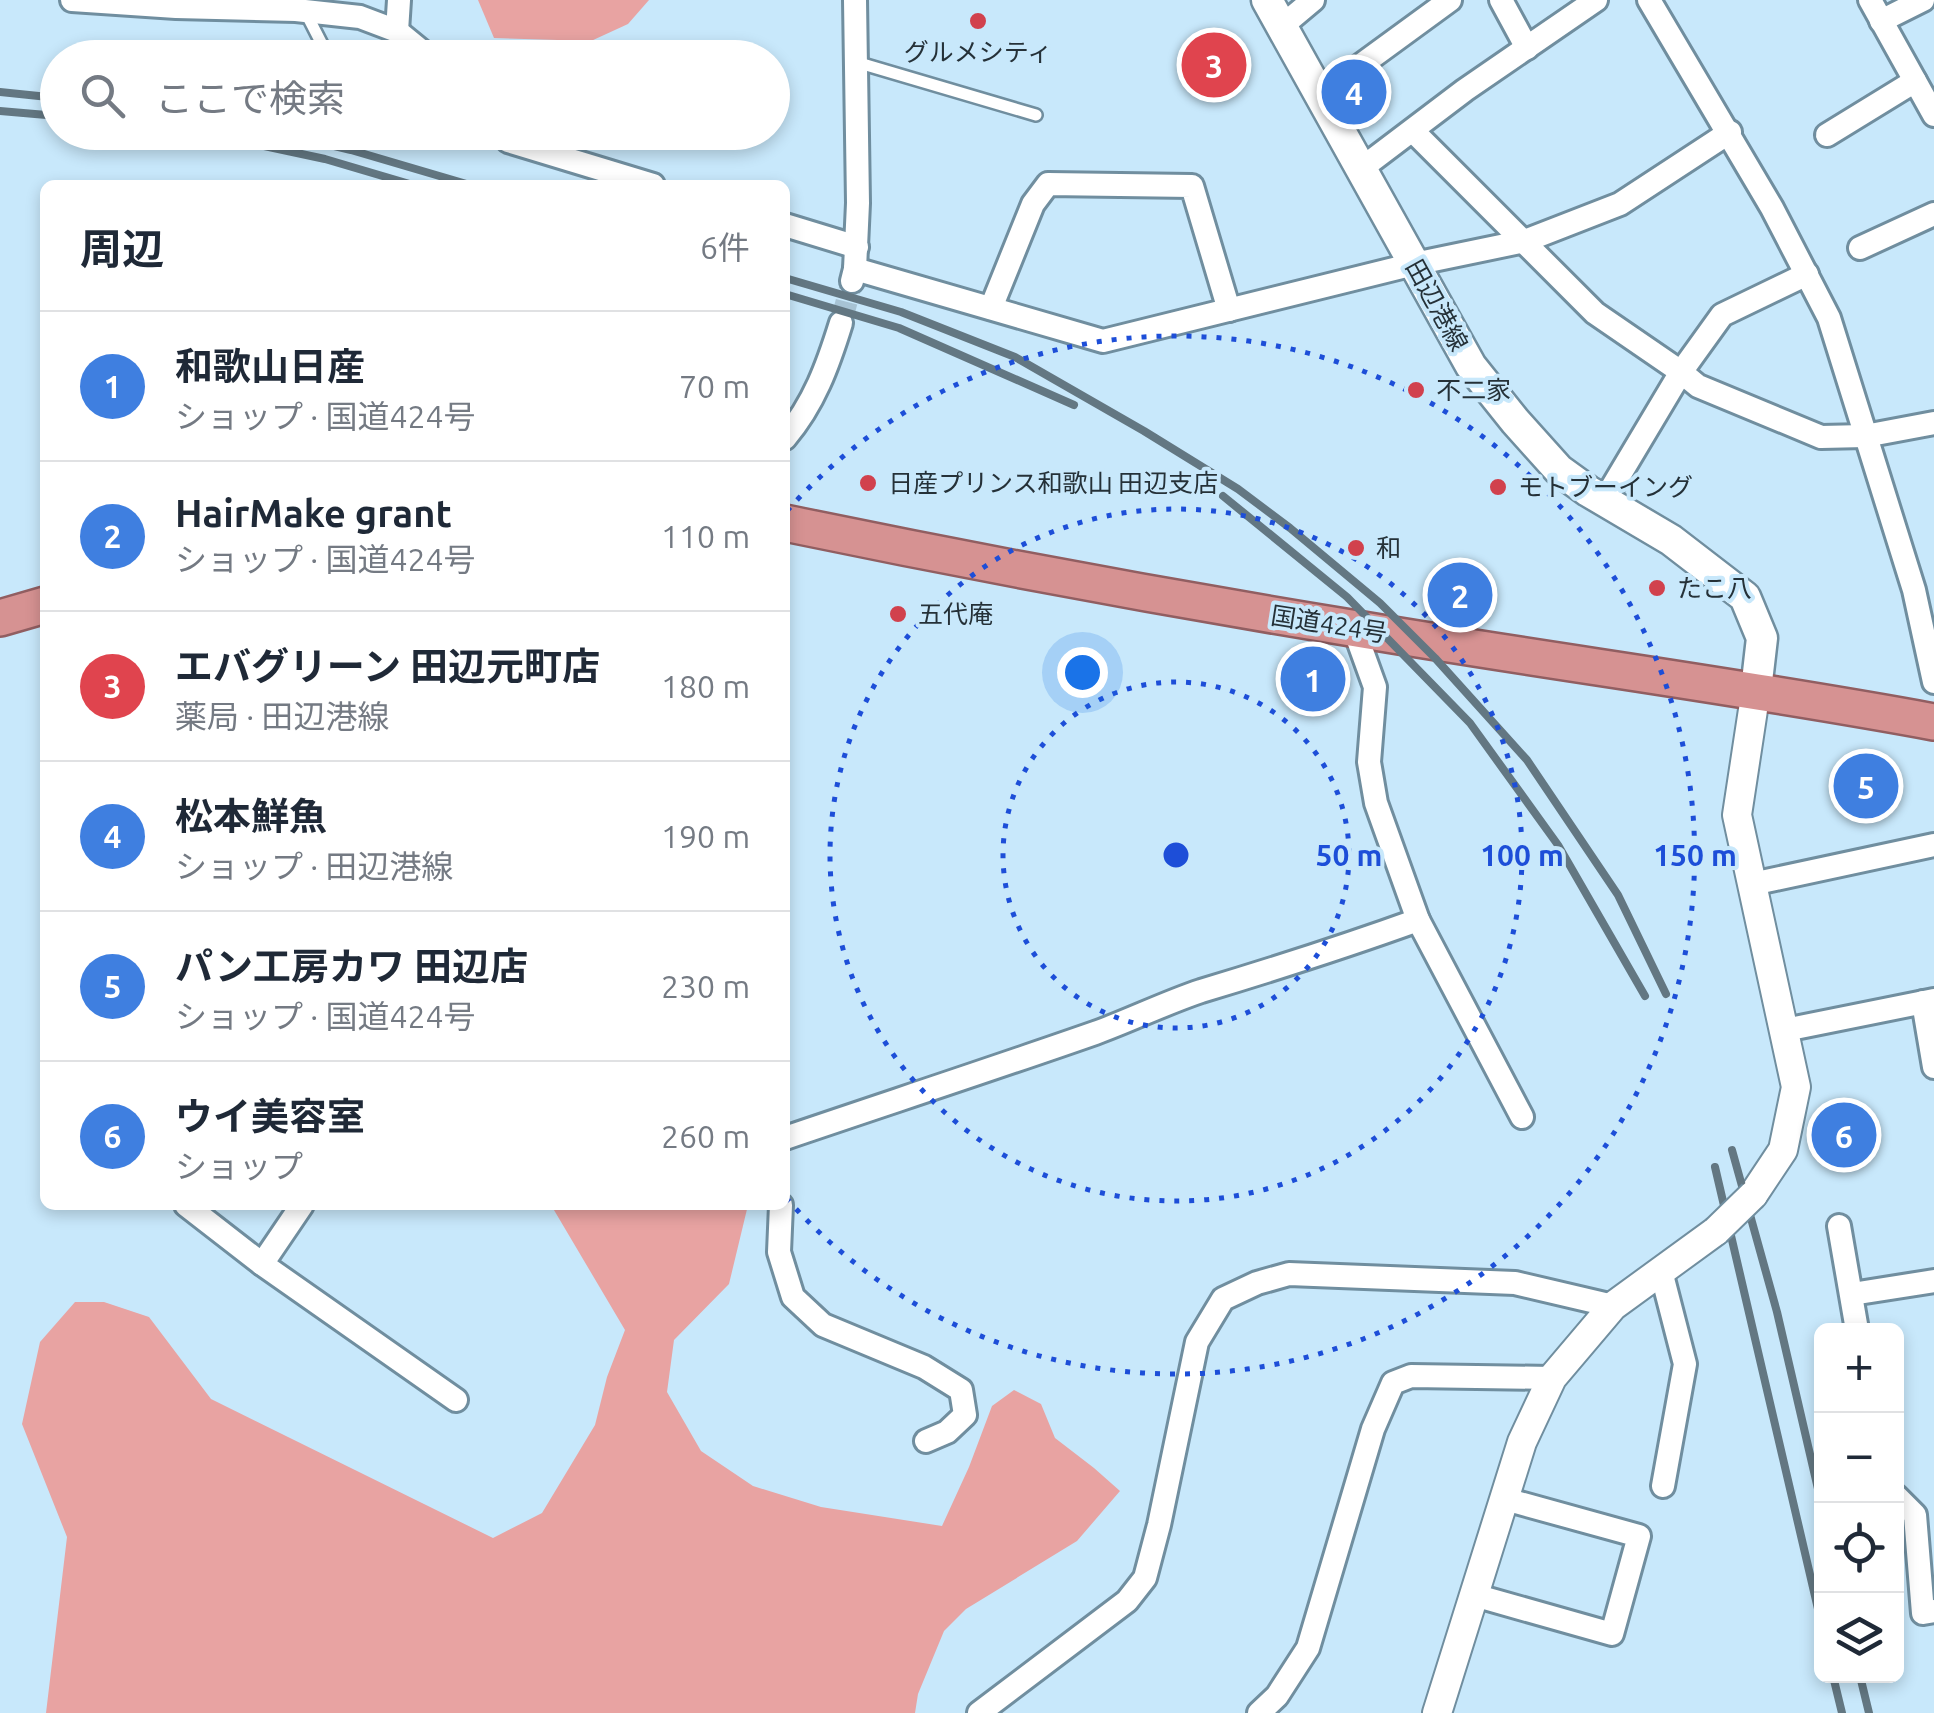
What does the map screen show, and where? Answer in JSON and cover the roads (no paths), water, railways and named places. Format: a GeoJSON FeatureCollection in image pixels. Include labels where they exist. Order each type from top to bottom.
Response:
{"type":"FeatureCollection","features":[{"type":"Feature","properties":{"kind":"highway","name":"国道424号"},"geometry":{"type":"LineString","coordinates":[[790,524],[1014,570],[1354,629],[1756,690],[1934,722]]}},
{"type":"Feature","properties":{"kind":"highway"},"geometry":{"type":"LineString","coordinates":[[0,618],[40,607]]}},
{"type":"Feature","properties":{"kind":"main road","name":"田辺港線"},"geometry":{"type":"LineString","coordinates":[[1271,7],[1471,366],[1514,422],[1559,470],[1672,540],[1745,597],[1762,638],[1756,690]]}},
{"type":"Feature","properties":{"kind":"street"},"geometry":{"type":"LineString","coordinates":[[72,0],[298,7],[360,17],[396,31],[407,40]]}},
{"type":"Feature","properties":{"kind":"street"},"geometry":{"type":"LineString","coordinates":[[396,31],[399,0]]}},
{"type":"Feature","properties":{"kind":"street"},"geometry":{"type":"LineString","coordinates":[[854,266],[855,0]]}},
{"type":"Feature","properties":{"kind":"street"},"geometry":{"type":"LineString","coordinates":[[1271,7],[1312,0]]}},
{"type":"Feature","properties":{"kind":"street"},"geometry":{"type":"LineString","coordinates":[[1320,96],[1450,0]]}},
{"type":"Feature","properties":{"kind":"street"},"geometry":{"type":"LineString","coordinates":[[1501,0],[1527,48]]}},
{"type":"Feature","properties":{"kind":"street"},"geometry":{"type":"LineString","coordinates":[[1362,168],[1465,90],[1596,0]]}},
{"type":"Feature","properties":{"kind":"street"},"geometry":{"type":"LineString","coordinates":[[1650,0],[1730,132],[1828,318],[1865,436],[1924,590],[1934,682]]}},
{"type":"Feature","properties":{"kind":"street"},"geometry":{"type":"LineString","coordinates":[[1923,0],[1875,10],[1934,115]]}},
{"type":"Feature","properties":{"kind":"street"},"geometry":{"type":"LineString","coordinates":[[1828,135],[1915,81]]}},
{"type":"Feature","properties":{"kind":"street"},"geometry":{"type":"LineString","coordinates":[[1413,131],[1595,313],[1698,386],[1821,437],[1865,436],[1934,423]]}},
{"type":"Feature","properties":{"kind":"street"},"geometry":{"type":"LineString","coordinates":[[790,228],[854,266],[1103,341],[1414,264],[1525,241],[1620,204],[1730,132]]}},
{"type":"Feature","properties":{"kind":"street"},"geometry":{"type":"LineString","coordinates":[[540,150],[637,180]]}},
{"type":"Feature","properties":{"kind":"street"},"geometry":{"type":"LineString","coordinates":[[990,308],[1033,204],[1048,184],[1192,186],[1229,310]]}},
{"type":"Feature","properties":{"kind":"street"},"geometry":{"type":"LineString","coordinates":[[1860,248],[1934,214]]}},
{"type":"Feature","properties":{"kind":"street"},"geometry":{"type":"LineString","coordinates":[[1604,501],[1722,314],[1806,274]]}},
{"type":"Feature","properties":{"kind":"street"},"geometry":{"type":"LineString","coordinates":[[790,432],[826,372],[841,323]]}},
{"type":"Feature","properties":{"kind":"street"},"geometry":{"type":"LineString","coordinates":[[1354,629],[1376,687],[1370,762],[1376,802],[1418,920],[1522,1117]]}},
{"type":"Feature","properties":{"kind":"street"},"geometry":{"type":"LineString","coordinates":[[1437,1713],[1522,1442],[1552,1378],[1613,1306],[1716,1231],[1753,1195],[1783,1150],[1796,1087],[1737,815],[1756,690]]}},
{"type":"Feature","properties":{"kind":"street"},"geometry":{"type":"LineString","coordinates":[[1752,884],[1934,845]]}},
{"type":"Feature","properties":{"kind":"street"},"geometry":{"type":"LineString","coordinates":[[790,1136],[1418,920]]}},
{"type":"Feature","properties":{"kind":"street"},"geometry":{"type":"LineString","coordinates":[[1785,1030],[1928,1001],[1934,1068]]}},
{"type":"Feature","properties":{"kind":"street"},"geometry":{"type":"LineString","coordinates":[[192,1210],[262,1264],[456,1400]]}},
{"type":"Feature","properties":{"kind":"street"},"geometry":{"type":"LineString","coordinates":[[262,1264],[299,1210]]}},
{"type":"Feature","properties":{"kind":"street"},"geometry":{"type":"LineString","coordinates":[[780,1210],[779,1252],[792,1298],[823,1325],[924,1367],[961,1390],[965,1415],[947,1432],[926,1441]]}},
{"type":"Feature","properties":{"kind":"street"},"geometry":{"type":"LineString","coordinates":[[1839,1226],[1857,1323]]}},
{"type":"Feature","properties":{"kind":"street"},"geometry":{"type":"LineString","coordinates":[[1661,1272],[1685,1364],[1663,1486]]}},
{"type":"Feature","properties":{"kind":"street"},"geometry":{"type":"LineString","coordinates":[[979,1713],[1127,1601],[1146,1578],[1197,1342],[1223,1299],[1256,1283],[1290,1274],[1515,1283],[1613,1306]]}},
{"type":"Feature","properties":{"kind":"street"},"geometry":{"type":"LineString","coordinates":[[1852,1294],[1934,1281]]}},
{"type":"Feature","properties":{"kind":"street"},"geometry":{"type":"LineString","coordinates":[[1259,1713],[1277,1696],[1308,1648],[1373,1429],[1394,1383],[1411,1376],[1552,1378]]}},
{"type":"Feature","properties":{"kind":"street"},"geometry":{"type":"LineString","coordinates":[[1474,1595],[1612,1634],[1639,1536],[1504,1499]]}},
{"type":"Feature","properties":{"kind":"street"},"geometry":{"type":"LineString","coordinates":[[1903,1503],[1915,1515],[1923,1613],[1934,1612]]}},
{"type":"Feature","properties":{"kind":"lane"},"geometry":{"type":"LineString","coordinates":[[298,7],[317,40]]}},
{"type":"Feature","properties":{"kind":"lane"},"geometry":{"type":"LineString","coordinates":[[856,62],[1036,116]]}},
{"type":"Feature","properties":{"kind":"tunnel"},"geometry":{"type":"LineString","coordinates":[[841,323],[852,281]]}},
{"type":"Feature","properties":{"kind":"railway"},"geometry":{"type":"LineString","coordinates":[[0,92],[40,96]]}},
{"type":"Feature","properties":{"kind":"railway"},"geometry":{"type":"LineString","coordinates":[[0,111],[40,114]]}},
{"type":"Feature","properties":{"kind":"railway"},"geometry":{"type":"LineString","coordinates":[[283,150],[396,180]]}},
{"type":"Feature","properties":{"kind":"railway"},"geometry":{"type":"LineString","coordinates":[[351,150],[453,180]]}},
{"type":"Feature","properties":{"kind":"railway"},"geometry":{"type":"LineString","coordinates":[[790,279],[901,312],[1015,357],[1238,489],[1290,528],[1380,603],[1527,760],[1618,895],[1666,994]]}},
{"type":"Feature","properties":{"kind":"railway"},"geometry":{"type":"LineString","coordinates":[[790,295],[899,328],[1074,405]]}},
{"type":"Feature","properties":{"kind":"railway"},"geometry":{"type":"LineString","coordinates":[[1223,496],[1347,597],[1470,723],[1558,845],[1645,996]]}},
{"type":"Feature","properties":{"kind":"railway"},"geometry":{"type":"LineString","coordinates":[[1732,1150],[1777,1312],[1821,1503]]}},
{"type":"Feature","properties":{"kind":"railway"},"geometry":{"type":"LineString","coordinates":[[1715,1167],[1814,1593]]}},
{"type":"Feature","properties":{"kind":"railway"},"geometry":{"type":"LineString","coordinates":[[1835,1683],[1842,1713]]}},
{"type":"Feature","properties":{"kind":"railway"},"geometry":{"type":"LineString","coordinates":[[1862,1683],[1869,1713]]}},
{"type":"Feature","properties":{"kind":"place","name":"グルメシティ"},"geometry":{"type":"Point","coordinates":[978,21]}},
{"type":"Feature","properties":{"kind":"place","name":"エバグリーン 田辺元町店"},"geometry":{"type":"Point","coordinates":[1214,65]}},
{"type":"Feature","properties":{"kind":"place","name":"松本鮮魚"},"geometry":{"type":"Point","coordinates":[1354,92]}},
{"type":"Feature","properties":{"kind":"place","name":"不二家"},"geometry":{"type":"Point","coordinates":[1416,390]}},
{"type":"Feature","properties":{"kind":"place","name":"日産プリンス和歌山 田辺支店"},"geometry":{"type":"Point","coordinates":[868,483]}},
{"type":"Feature","properties":{"kind":"place","name":"モトブーイング"},"geometry":{"type":"Point","coordinates":[1498,487]}},
{"type":"Feature","properties":{"kind":"place","name":"和"},"geometry":{"type":"Point","coordinates":[1356,548]}},
{"type":"Feature","properties":{"kind":"place","name":"たこ八"},"geometry":{"type":"Point","coordinates":[1657,588]}},
{"type":"Feature","properties":{"kind":"place","name":"HairMake grant"},"geometry":{"type":"Point","coordinates":[1460,595]}},
{"type":"Feature","properties":{"kind":"place","name":"五代庵"},"geometry":{"type":"Point","coordinates":[898,614]}},
{"type":"Feature","properties":{"kind":"place","name":"和歌山日産"},"geometry":{"type":"Point","coordinates":[1313,679]}},
{"type":"Feature","properties":{"kind":"place","name":"パン工房カワ 田辺店"},"geometry":{"type":"Point","coordinates":[1866,786]}},
{"type":"Feature","properties":{"kind":"place","name":"ウイ美容室"},"geometry":{"type":"Point","coordinates":[1844,1135]}}]}
